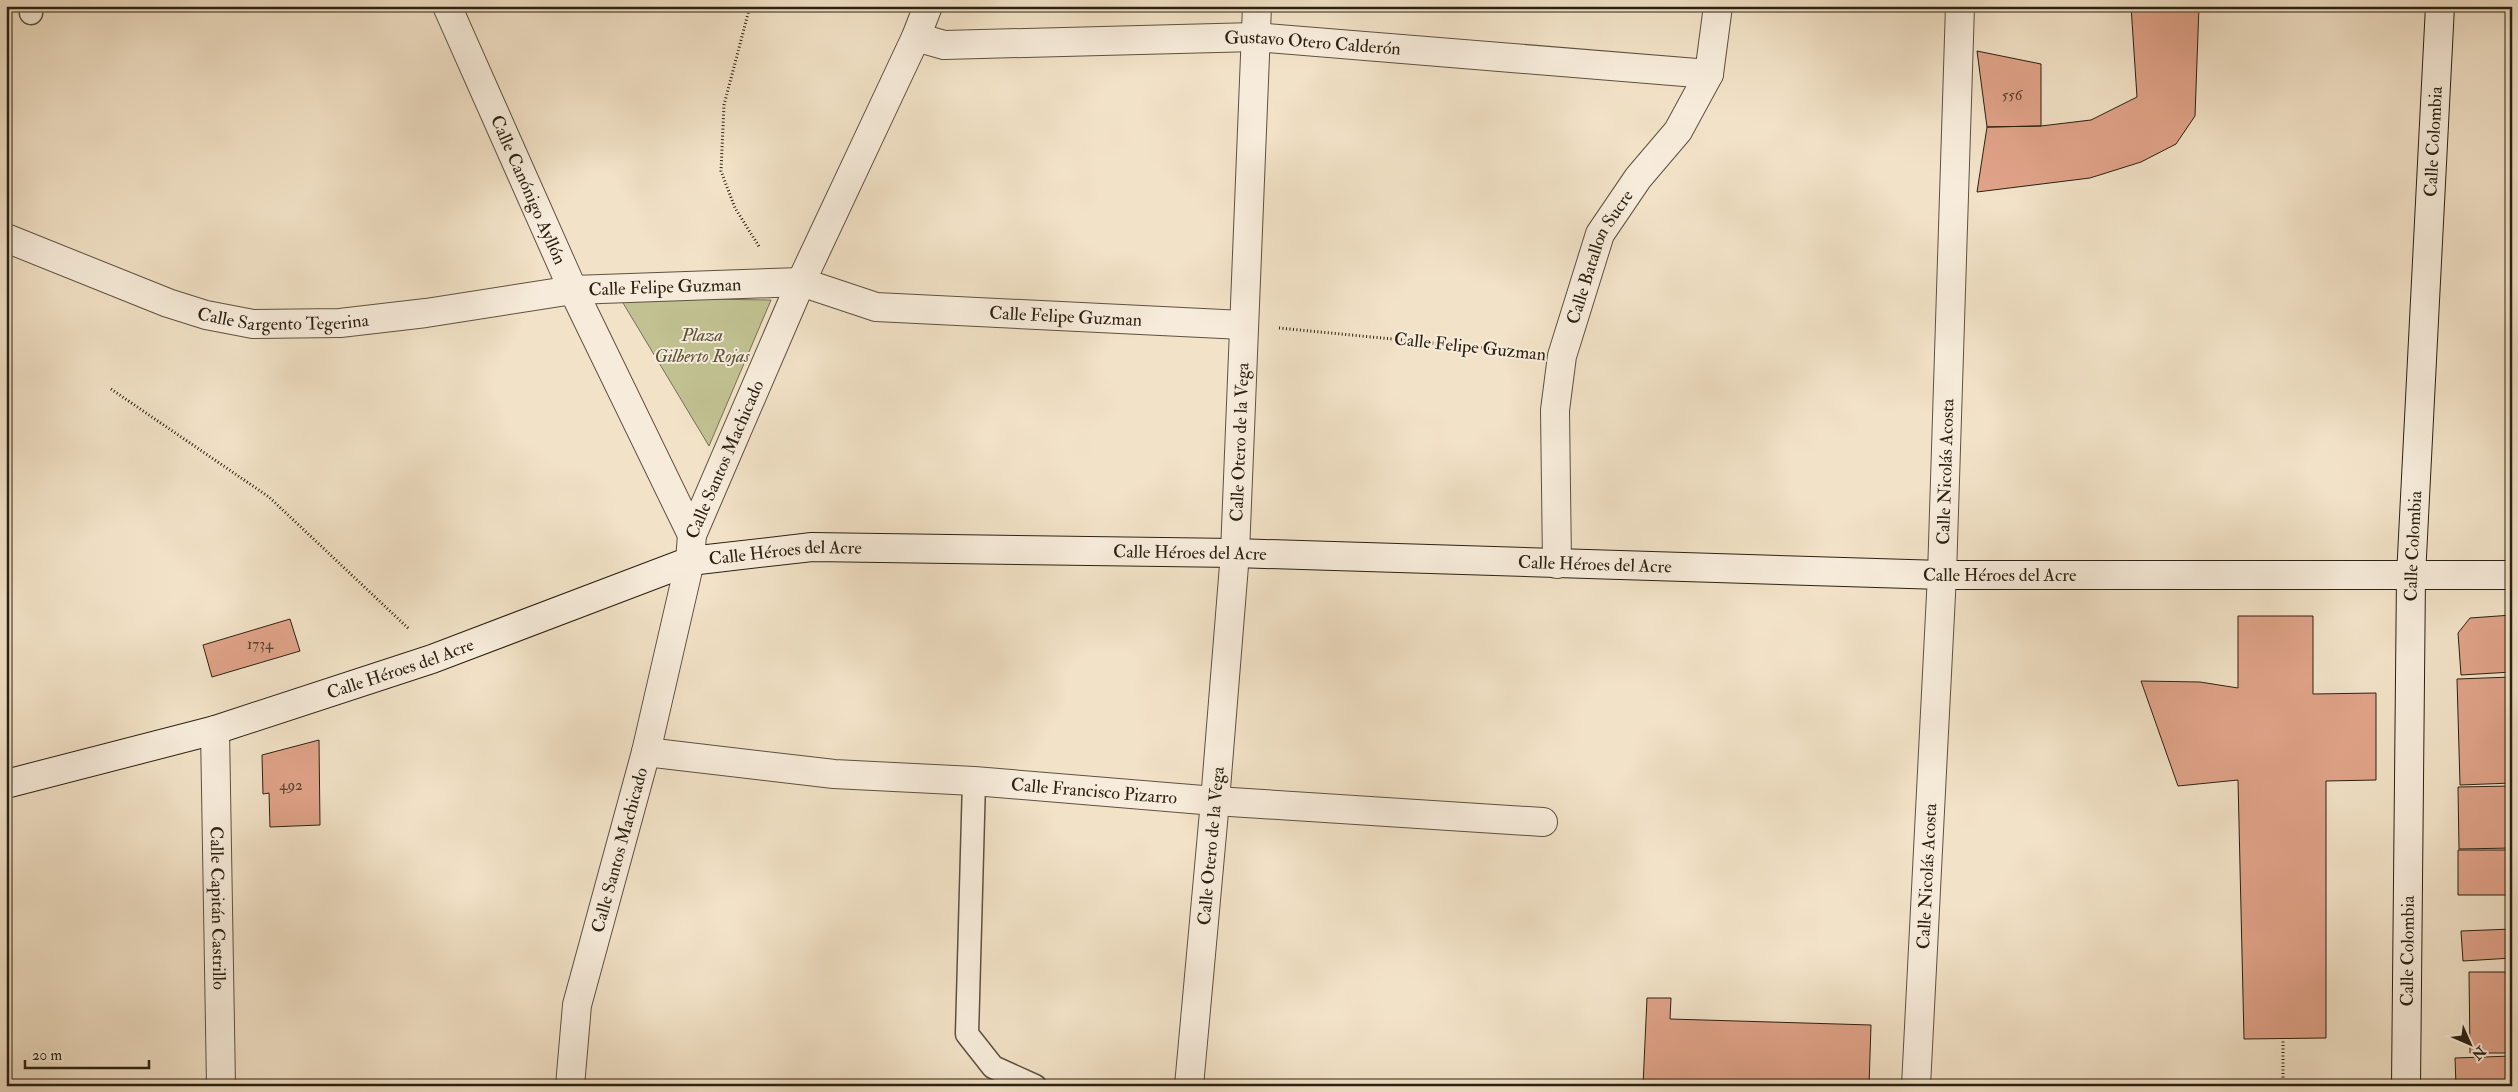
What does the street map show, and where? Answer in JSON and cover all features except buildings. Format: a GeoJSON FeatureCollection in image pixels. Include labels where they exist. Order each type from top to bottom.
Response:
{"type":"FeatureCollection","features":[{"type":"Feature","properties":{"kind":"street","name":"Calle Canónigo Ayllón"},"geometry":{"type":"LineString","coordinates":[[447,6],[573,290],[691,548]]}},
{"type":"Feature","properties":{"kind":"street","name":"Calle Santos Machicado"},"geometry":{"type":"LineString","coordinates":[[570,1086],[577,1005],[646,752],[691,548],[790,282],[916,37],[928,6]]}},
{"type":"Feature","properties":{"kind":"street","name":"Calle Otero de la Vega"},"geometry":{"type":"LineString","coordinates":[[1189,1086],[1235,553],[1257,6]]}},
{"type":"Feature","properties":{"kind":"street","name":"Calle Batallon Sucre"},"geometry":{"type":"LineString","coordinates":[[1556,564],[1555,410],[1562,356],[1600,234],[1638,178],[1678,131],[1709,74],[1718,6]]}},
{"type":"Feature","properties":{"kind":"street","name":"Calle Nicolás Acosta"},"geometry":{"type":"LineString","coordinates":[[1916,1086],[1942,576],[1960,6]]}},
{"type":"Feature","properties":{"kind":"street","name":"Calle Colombia"},"geometry":{"type":"LineString","coordinates":[[2406,1086],[2411,576],[2440,6]]}},
{"type":"Feature","properties":{"kind":"street","name":"Gustavo Otero Calderón"},"geometry":{"type":"LineString","coordinates":[[916,37],[944,45],[1255,36],[1709,74]]}},
{"type":"Feature","properties":{"kind":"street","name":"Calle Sargento Tegerina"},"geometry":{"type":"LineString","coordinates":[[6,238],[168,303],[206,315],[253,324],[340,323],[426,313],[573,290]]}},
{"type":"Feature","properties":{"kind":"street","name":"Calle Felipe Guzman"},"geometry":{"type":"LineString","coordinates":[[573,290],[790,282],[876,307],[1243,325]]}},
{"type":"Feature","properties":{"kind":"street","name":"Calle Héroes del Acre"},"geometry":{"type":"LineString","coordinates":[[6,784],[215,730],[432,659],[691,548],[812,547],[1235,553],[1942,576],[2512,575]]}},
{"type":"Feature","properties":{"kind":"street","name":"Calle Capitán Castrillo"},"geometry":{"type":"LineString","coordinates":[[215,730],[220,1086]]}},
{"type":"Feature","properties":{"kind":"street","name":"Calle Francisco Pizarro"},"geometry":{"type":"LineString","coordinates":[[646,752],[834,774],[974,781],[1215,801],[1543,822]]}},
{"type":"Feature","properties":{"kind":"lane"},"geometry":{"type":"LineString","coordinates":[[974,781],[967,1034],[993,1067],[1035,1086]]}},
{"type":"Feature","properties":{"kind":"path"},"geometry":{"type":"LineString","coordinates":[[750,6],[724,105],[721,171],[735,208],[790,282]]}},
{"type":"Feature","properties":{"kind":"path","name":"Calle Felipe Guzman"},"geometry":{"type":"LineString","coordinates":[[1243,325],[1562,356]]}},
{"type":"Feature","properties":{"kind":"path"},"geometry":{"type":"LineString","coordinates":[[111,389],[269,497],[430,650],[432,659]]}},
{"type":"Feature","properties":{"kind":"path"},"geometry":{"type":"LineString","coordinates":[[2283,1038],[2283,1086]]}},
{"type":"Feature","properties":{"kind":"green space","name":"Plaza Gilberto Rojas"},"geometry":{"type":"Polygon","coordinates":[[[620,298],[771,300],[709,446],[620,298]]]}}]}
